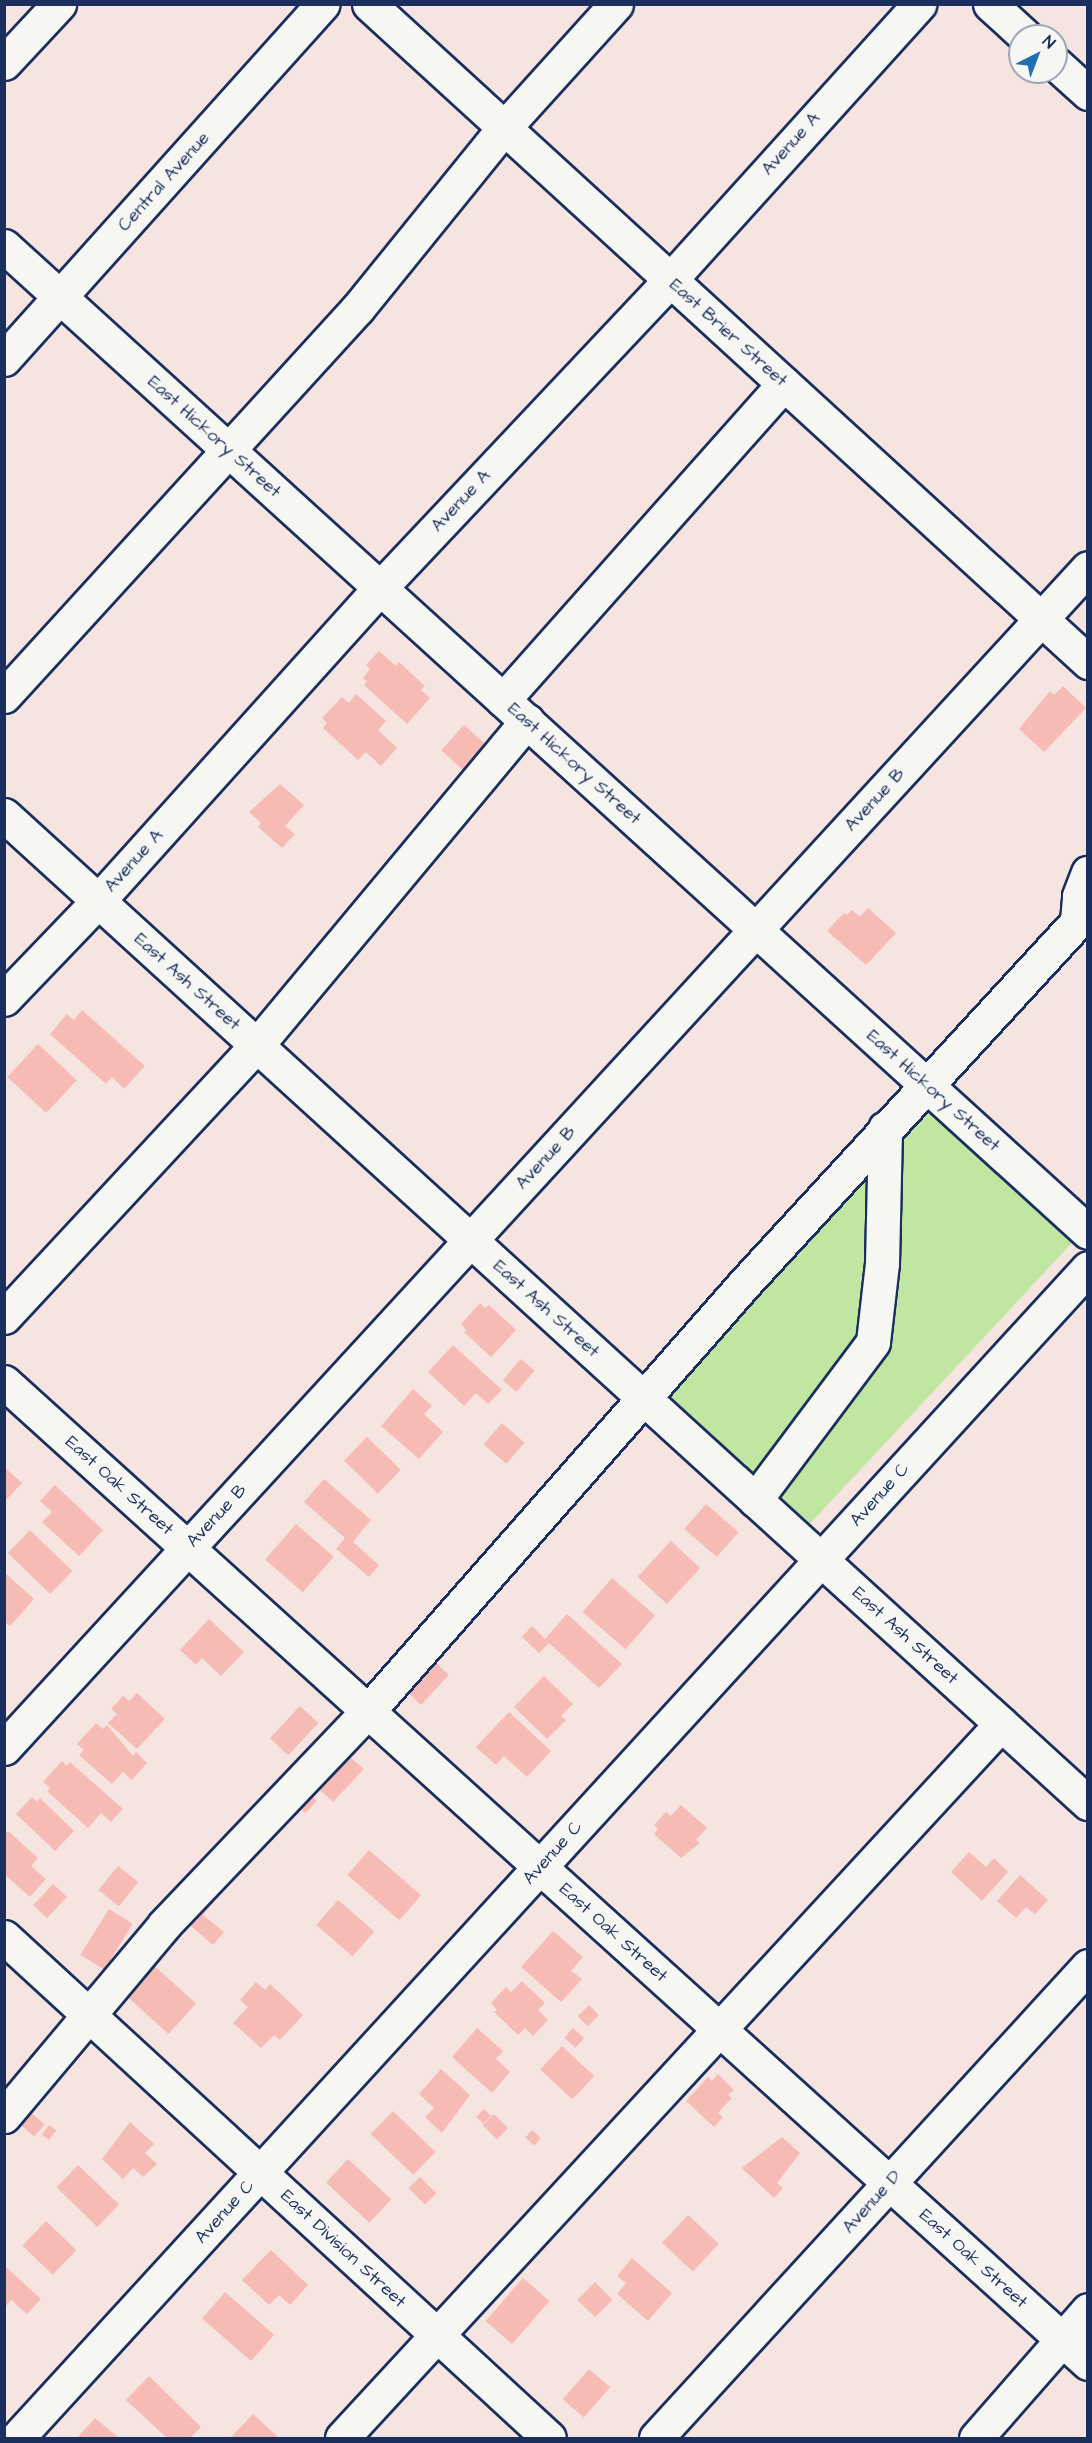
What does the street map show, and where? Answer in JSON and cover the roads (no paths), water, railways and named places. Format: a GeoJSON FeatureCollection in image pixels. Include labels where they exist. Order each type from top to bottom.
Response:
{"type":"FeatureCollection","features":[{"type":"Feature","properties":{"kind":"street"},"geometry":{"type":"LineString","coordinates":[[4,63],[59,4]]}},
{"type":"Feature","properties":{"kind":"street","name":"Central Avenue"},"geometry":{"type":"LineString","coordinates":[[4,358],[323,4]]}},
{"type":"Feature","properties":{"kind":"street","name":"East Brier Street"},"geometry":{"type":"LineString","coordinates":[[369,4],[1088,662]]}},
{"type":"Feature","properties":{"kind":"street"},"geometry":{"type":"LineString","coordinates":[[4,696],[358,308],[504,128],[616,4]]}},
{"type":"Feature","properties":{"kind":"street","name":"Avenue A"},"geometry":{"type":"LineString","coordinates":[[4,999],[99,901],[380,588],[670,280],[919,4]]}},
{"type":"Feature","properties":{"kind":"street"},"geometry":{"type":"LineString","coordinates":[[990,4],[1012,24]]}},
{"type":"Feature","properties":{"kind":"street"},"geometry":{"type":"LineString","coordinates":[[1068,75],[1088,93]]}},
{"type":"Feature","properties":{"kind":"street","name":"East Hickory Street"},"geometry":{"type":"LineString","coordinates":[[4,246],[1088,1232]]}},
{"type":"Feature","properties":{"kind":"street"},"geometry":{"type":"LineString","coordinates":[[503,700],[784,384]]}},
{"type":"Feature","properties":{"kind":"street","name":"Avenue B"},"geometry":{"type":"LineString","coordinates":[[4,1748],[1088,568]]}},
{"type":"Feature","properties":{"kind":"street"},"geometry":{"type":"LineString","coordinates":[[4,1317],[256,1045],[527,721]]}},
{"type":"Feature","properties":{"kind":"street","name":"East Ash Street"},"geometry":{"type":"LineString","coordinates":[[4,815],[1088,1803]]}},
{"type":"Feature","properties":{"kind":"street"},"geometry":{"type":"LineString","coordinates":[[4,2116],[164,1925],[368,1711],[642,1397],[925,1084],[1082,916],[1079,896],[1088,873]]}},
{"type":"Feature","properties":{"kind":"street"},"geometry":{"type":"LineString","coordinates":[[755,1500],[873,1341],[882,1263],[885,1128]]}},
{"type":"Feature","properties":{"kind":"street","name":"Avenue C"},"geometry":{"type":"LineString","coordinates":[[18,2439],[1088,1268]]}},
{"type":"Feature","properties":{"kind":"street","name":"East Oak Street"},"geometry":{"type":"LineString","coordinates":[[4,1382],[1088,2363]]}},
{"type":"Feature","properties":{"kind":"street"},"geometry":{"type":"LineString","coordinates":[[342,2439],[1001,1724]]}},
{"type":"Feature","properties":{"kind":"street","name":"East Division Street"},"geometry":{"type":"LineString","coordinates":[[4,1937],[549,2439]]}},
{"type":"Feature","properties":{"kind":"street","name":"Avenue D"},"geometry":{"type":"LineString","coordinates":[[656,2439],[1088,1966]]}},
{"type":"Feature","properties":{"kind":"street"},"geometry":{"type":"LineString","coordinates":[[976,2439],[1088,2310]]}}]}
